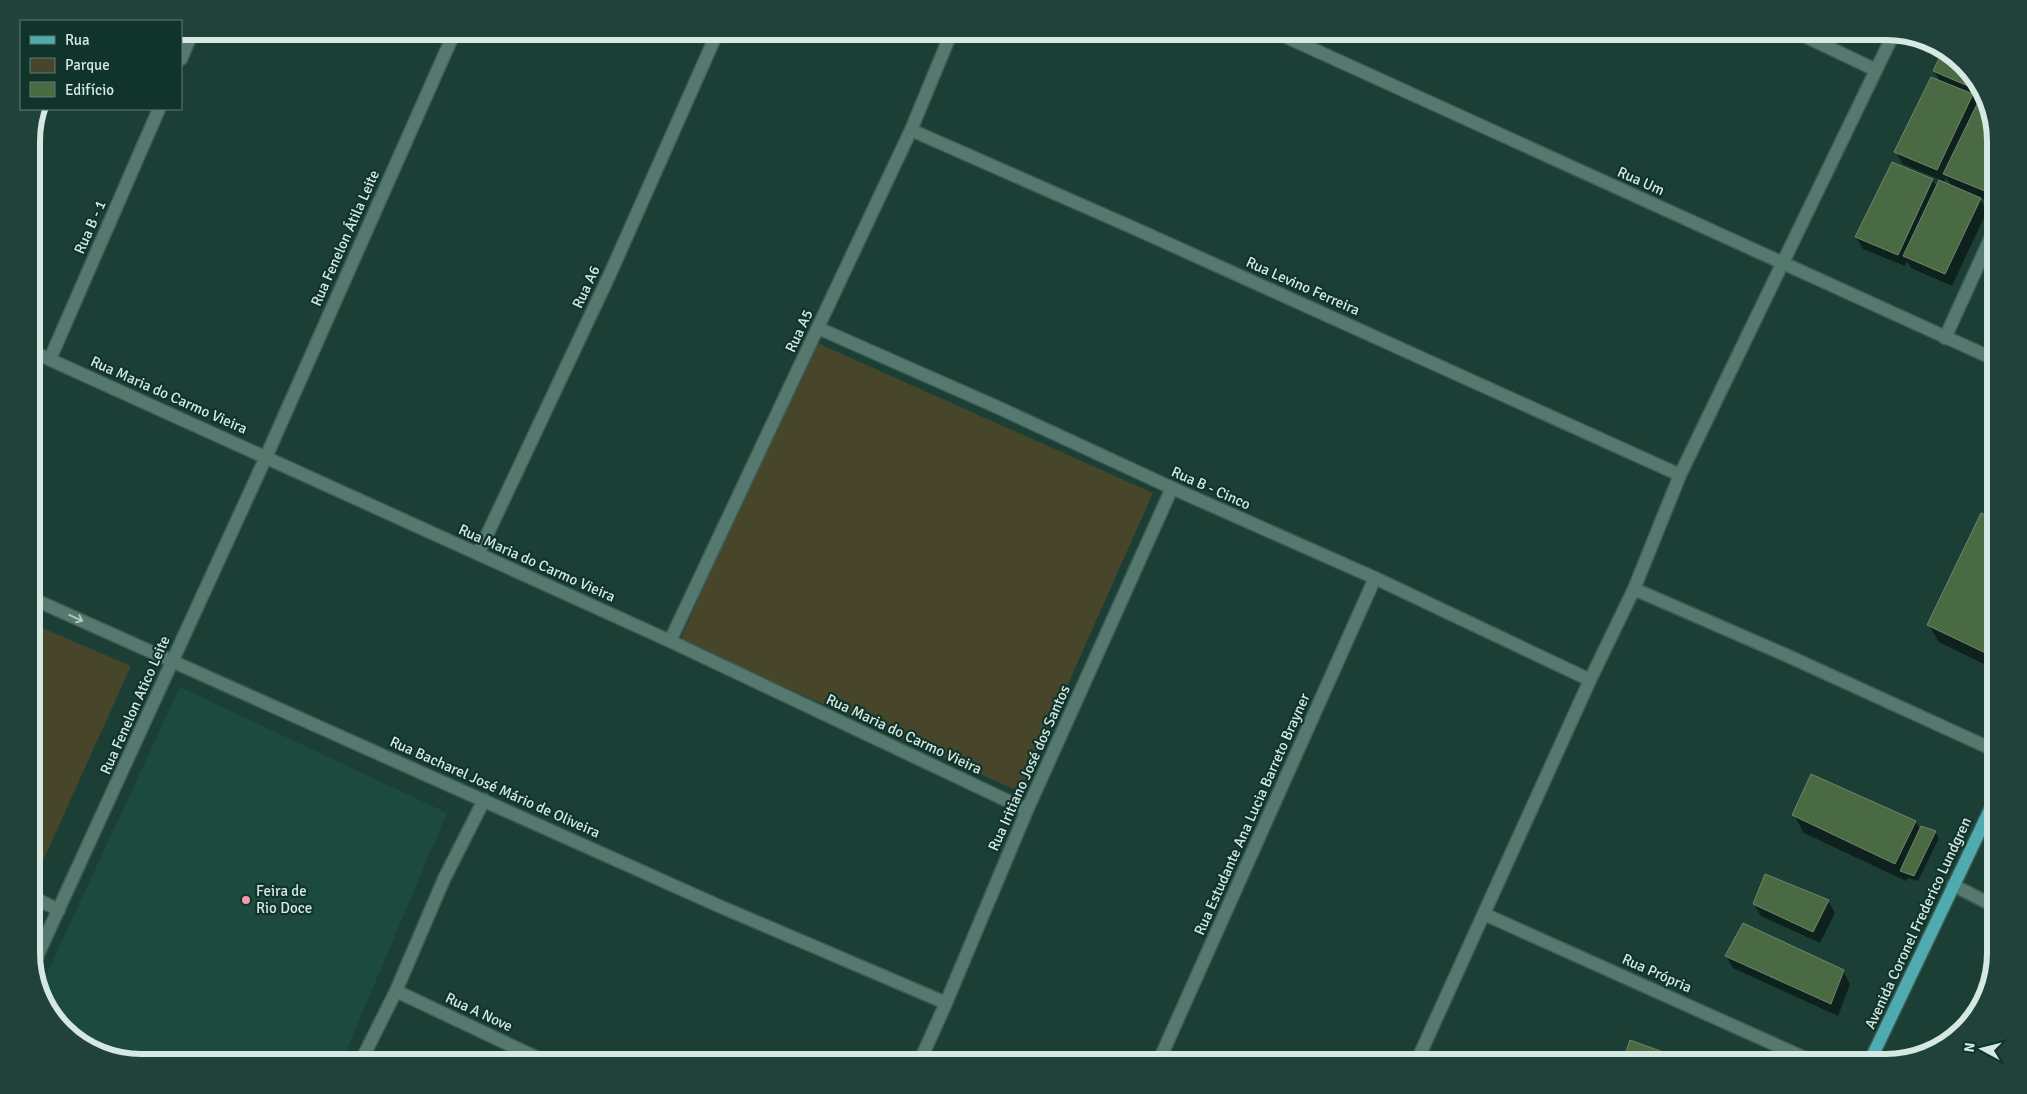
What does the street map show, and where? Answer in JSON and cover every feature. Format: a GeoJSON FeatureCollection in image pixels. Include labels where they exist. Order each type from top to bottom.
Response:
{"type":"FeatureCollection","features":[{"type":"Feature","properties":{"kind":"main road","name":"Avenida Coronel Frederico Lundgren"},"geometry":{"type":"LineString","coordinates":[[1873,1054],[1987,815]]}},
{"type":"Feature","properties":{"kind":"street"},"geometry":{"type":"LineString","coordinates":[[182,57],[189,40]]}},
{"type":"Feature","properties":{"kind":"street","name":"Rua Fenelon Átila Leite"},"geometry":{"type":"LineString","coordinates":[[266,457],[451,40]]}},
{"type":"Feature","properties":{"kind":"street","name":"Rua A6"},"geometry":{"type":"LineString","coordinates":[[478,554],[610,274],[714,40]]}},
{"type":"Feature","properties":{"kind":"street","name":"Rua A5"},"geometry":{"type":"LineString","coordinates":[[670,641],[818,328],[859,236],[911,130],[948,40]]}},
{"type":"Feature","properties":{"kind":"street","name":"Rua Um"},"geometry":{"type":"LineString","coordinates":[[1293,40],[1987,356]]}},
{"type":"Feature","properties":{"kind":"street"},"geometry":{"type":"LineString","coordinates":[[1813,40],[1876,70]]}},
{"type":"Feature","properties":{"kind":"street"},"geometry":{"type":"LineString","coordinates":[[1420,1054],[1590,680],[1634,588],[1680,474],[1784,264],[1891,40]]}},
{"type":"Feature","properties":{"kind":"street","name":"Rua B - 1"},"geometry":{"type":"LineString","coordinates":[[50,359],[159,110]]}},
{"type":"Feature","properties":{"kind":"street","name":"Rua Levino Ferreira"},"geometry":{"type":"LineString","coordinates":[[911,130],[1154,237],[1680,474]]}},
{"type":"Feature","properties":{"kind":"street"},"geometry":{"type":"LineString","coordinates":[[1945,338],[1987,246]]}},
{"type":"Feature","properties":{"kind":"street","name":"Rua B - Cinco"},"geometry":{"type":"LineString","coordinates":[[818,328],[1375,578],[1590,680]]}},
{"type":"Feature","properties":{"kind":"street","name":"Rua Maria do Carmo Vieira"},"geometry":{"type":"LineString","coordinates":[[40,355],[670,641],[1026,810]]}},
{"type":"Feature","properties":{"kind":"street","name":"Rua Fenelon Atico Leite"},"geometry":{"type":"LineString","coordinates":[[40,950],[266,457]]}},
{"type":"Feature","properties":{"kind":"street","name":"Rua Iritiano José dos Santos"},"geometry":{"type":"LineString","coordinates":[[923,1054],[1026,810],[1172,488]]}},
{"type":"Feature","properties":{"kind":"street","name":"Rua Estudante Ana Lucia Barreto Brayner"},"geometry":{"type":"LineString","coordinates":[[1162,1054],[1375,578]]}},
{"type":"Feature","properties":{"kind":"street"},"geometry":{"type":"LineString","coordinates":[[1634,588],[1987,747]]}},
{"type":"Feature","properties":{"kind":"street","name":"Rua Bacharel José Mário de Oliveira"},"geometry":{"type":"LineString","coordinates":[[40,602],[720,906],[946,1003]]}},
{"type":"Feature","properties":{"kind":"street"},"geometry":{"type":"LineString","coordinates":[[364,1054],[396,991],[444,878],[484,800]]}},
{"type":"Feature","properties":{"kind":"street"},"geometry":{"type":"LineString","coordinates":[[1953,884],[1987,902]]}},
{"type":"Feature","properties":{"kind":"street"},"geometry":{"type":"LineString","coordinates":[[40,901],[59,910]]}},
{"type":"Feature","properties":{"kind":"street","name":"Rua Própria"},"geometry":{"type":"LineString","coordinates":[[1484,914],[1796,1054]]}},
{"type":"Feature","properties":{"kind":"street","name":"Rua A Nove"},"geometry":{"type":"LineString","coordinates":[[396,991],[529,1054]]}},
{"type":"Feature","properties":{"kind":"shaded area","name":"Feira de Rio Doce"},"geometry":{"type":"Polygon","coordinates":[[[180,687],[447,813],[345,1054],[141,1054],[115,1051],[97,1044],[75,1029],[57,1009],[44,980],[180,687]]]}},
{"type":"Feature","properties":{"kind":"green space"},"geometry":{"type":"Polygon","coordinates":[[[813,341],[1153,493],[1020,792],[680,640],[813,341]]]}},
{"type":"Feature","properties":{"kind":"green space"},"geometry":{"type":"Polygon","coordinates":[[[40,627],[131,666],[40,867],[40,627]]]}},
{"type":"Feature","properties":{"kind":"building"},"geometry":{"type":"Polygon","coordinates":[[[1940,56],[1962,75],[1971,87],[1933,71],[1940,56]]]}},
{"type":"Feature","properties":{"kind":"building"},"geometry":{"type":"Polygon","coordinates":[[[1931,77],[1973,94],[1937,170],[1894,152],[1931,77]]]}},
{"type":"Feature","properties":{"kind":"building"},"geometry":{"type":"Polygon","coordinates":[[[1979,101],[1987,135],[1987,187],[1985,191],[1943,174],[1979,101]]]}},
{"type":"Feature","properties":{"kind":"building"},"geometry":{"type":"Polygon","coordinates":[[[1892,162],[1933,179],[1898,255],[1855,237],[1892,162]]]}},
{"type":"Feature","properties":{"kind":"building"},"geometry":{"type":"Polygon","coordinates":[[[1939,180],[1981,198],[1945,274],[1903,256],[1939,180]]]}},
{"type":"Feature","properties":{"kind":"building"},"geometry":{"type":"Polygon","coordinates":[[[1981,513],[1987,516],[1987,654],[1927,625],[1981,513]]]}},
{"type":"Feature","properties":{"kind":"building"},"geometry":{"type":"Polygon","coordinates":[[[1811,774],[1916,821],[1895,864],[1792,815],[1811,774]]]}},
{"type":"Feature","properties":{"kind":"building"},"geometry":{"type":"Polygon","coordinates":[[[1921,826],[1936,831],[1914,876],[1900,871],[1921,826]]]}},
{"type":"Feature","properties":{"kind":"building"},"geometry":{"type":"Polygon","coordinates":[[[1765,874],[1829,900],[1813,932],[1753,904],[1765,874]]]}},
{"type":"Feature","properties":{"kind":"building"},"geometry":{"type":"Polygon","coordinates":[[[1743,923],[1844,970],[1831,1004],[1725,956],[1743,923]]]}},
{"type":"Feature","properties":{"kind":"building"},"geometry":{"type":"Polygon","coordinates":[[[1630,1040],[1668,1054],[1625,1054],[1630,1040]]]}},
{"type":"Feature","properties":{"kind":"place","name":"Feira de Rio Doce"},"geometry":{"type":"Point","coordinates":[246,900]}}]}
